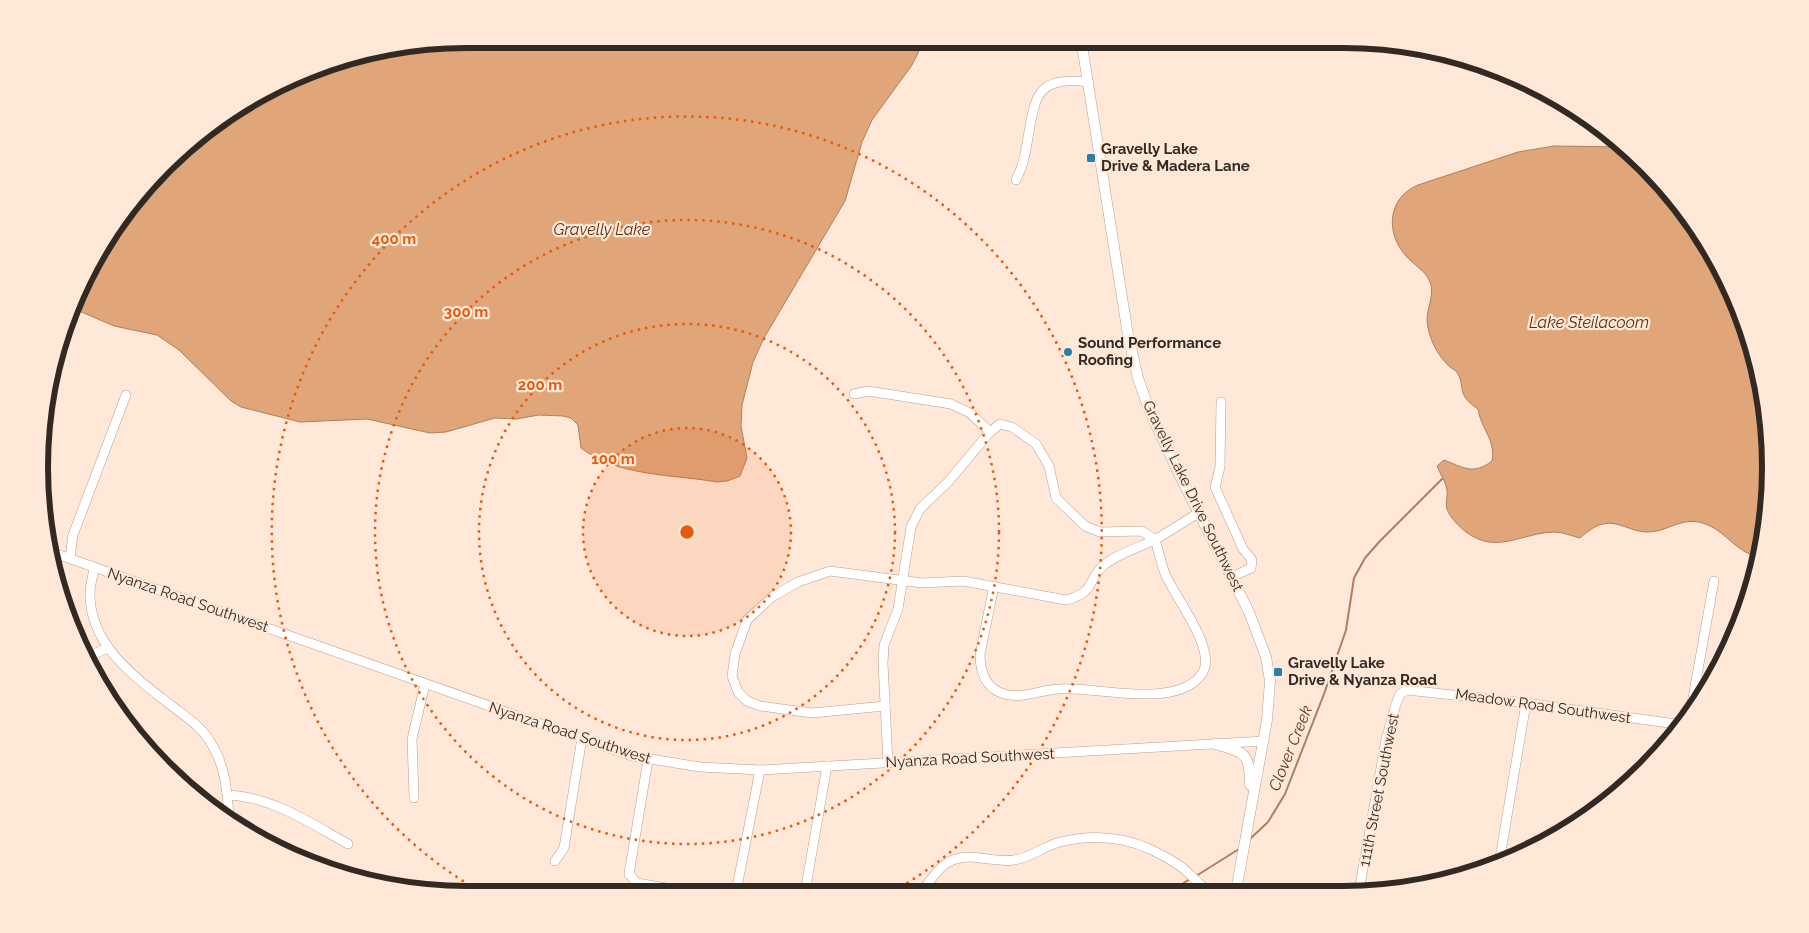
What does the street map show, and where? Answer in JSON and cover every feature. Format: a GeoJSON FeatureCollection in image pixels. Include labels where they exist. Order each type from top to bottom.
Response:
{"type":"FeatureCollection","features":[{"type":"Feature","properties":{"kind":"main road","name":"Gravelly Lake Drive Southwest"},"geometry":{"type":"LineString","coordinates":[[1082,48],[1128,336],[1138,378],[1150,412],[1198,513],[1249,612],[1266,656],[1270,700],[1251,816],[1237,886]]}},
{"type":"Feature","properties":{"kind":"main road"},"geometry":{"type":"LineString","coordinates":[[1215,744],[1234,750],[1248,760],[1252,771],[1251,816]]}},
{"type":"Feature","properties":{"kind":"street"},"geometry":{"type":"LineString","coordinates":[[1016,180],[1023,163],[1036,103],[1042,90],[1060,82],[1088,82]]}},
{"type":"Feature","properties":{"kind":"street"},"geometry":{"type":"LineString","coordinates":[[854,394],[868,391],[951,404],[970,413],[990,432]]}},
{"type":"Feature","properties":{"kind":"street"},"geometry":{"type":"LineString","coordinates":[[70,558],[73,535],[126,395]]}},
{"type":"Feature","properties":{"kind":"street"},"geometry":{"type":"LineString","coordinates":[[1221,402],[1220,467],[1215,487],[1243,549],[1252,560],[1250,568],[1232,577]]}},
{"type":"Feature","properties":{"kind":"street"},"geometry":{"type":"LineString","coordinates":[[888,763],[884,645],[898,609],[914,518],[996,426],[1006,424],[1032,440],[1049,466],[1056,498],[1086,526],[1100,532],[1142,531],[1156,540],[1166,576],[1204,647],[1205,670],[1196,681],[1185,687],[1162,693],[1131,694],[1058,689],[1017,696],[998,692],[983,676],[980,665],[980,654],[994,586]]}},
{"type":"Feature","properties":{"kind":"street"},"geometry":{"type":"LineString","coordinates":[[885,706],[805,712],[760,706],[743,698],[733,681],[733,665],[740,633],[749,616],[772,597],[798,582],[830,571],[922,583],[958,580],[1066,600],[1077,597],[1088,590],[1099,571],[1107,563],[1156,540],[1198,513]]}},
{"type":"Feature","properties":{"kind":"street","name":"Nyanza Road Southwest"},"geometry":{"type":"LineString","coordinates":[[57,554],[425,684],[648,760],[700,768],[760,770],[1264,741]]}},
{"type":"Feature","properties":{"kind":"street"},"geometry":{"type":"LineString","coordinates":[[94,567],[90,595],[93,612],[108,648],[125,669],[193,722],[211,742],[219,758],[228,795],[229,811]]}},
{"type":"Feature","properties":{"kind":"street"},"geometry":{"type":"LineString","coordinates":[[1693,695],[1714,581]]}},
{"type":"Feature","properties":{"kind":"street"},"geometry":{"type":"LineString","coordinates":[[92,655],[108,648]]}},
{"type":"Feature","properties":{"kind":"street"},"geometry":{"type":"LineString","coordinates":[[414,798],[412,739],[425,684]]}},
{"type":"Feature","properties":{"kind":"street","name":"Meadow Road Southwest"},"geometry":{"type":"LineString","coordinates":[[1404,692],[1412,689],[1674,724]]}},
{"type":"Feature","properties":{"kind":"street","name":"111th Street Southwest"},"geometry":{"type":"LineString","coordinates":[[1360,885],[1386,740],[1396,704],[1404,692]]}},
{"type":"Feature","properties":{"kind":"street"},"geometry":{"type":"LineString","coordinates":[[1501,855],[1526,703]]}},
{"type":"Feature","properties":{"kind":"street"},"geometry":{"type":"LineString","coordinates":[[555,861],[564,848],[582,738]]}},
{"type":"Feature","properties":{"kind":"street"},"geometry":{"type":"LineString","coordinates":[[648,760],[628,870],[631,879],[658,886]]}},
{"type":"Feature","properties":{"kind":"street"},"geometry":{"type":"LineString","coordinates":[[806,886],[826,766]]}},
{"type":"Feature","properties":{"kind":"street"},"geometry":{"type":"LineString","coordinates":[[737,886],[760,770]]}},
{"type":"Feature","properties":{"kind":"street"},"geometry":{"type":"LineString","coordinates":[[228,795],[250,797],[285,809],[348,844]]}},
{"type":"Feature","properties":{"kind":"street"},"geometry":{"type":"LineString","coordinates":[[926,886],[936,872],[952,859],[966,857],[1014,860],[1052,844],[1092,836],[1116,839],[1144,847],[1185,870],[1203,886]]}},
{"type":"Feature","properties":{"kind":"water","name":"Gravelly Lake"},"geometry":{"type":"Polygon","coordinates":[[[439,48],[920,48],[912,65],[872,120],[862,142],[845,201],[764,338],[753,362],[742,405],[741,426],[747,458],[740,476],[727,481],[717,482],[646,473],[612,464],[581,448],[578,425],[571,418],[563,416],[539,415],[516,419],[495,418],[446,432],[430,433],[367,419],[300,422],[241,407],[231,401],[179,350],[157,335],[114,326],[78,310],[91,281],[118,234],[151,190],[190,151],[234,118],[281,91],[306,79],[332,70],[385,56],[439,48]]]}},
{"type":"Feature","properties":{"kind":"water","name":"Lake Steilacoom"},"geometry":{"type":"Polygon","coordinates":[[[1554,146],[1614,147],[1658,190],[1675,211],[1705,257],[1730,306],[1739,332],[1747,358],[1758,412],[1762,466],[1761,494],[1751,555],[1715,529],[1699,522],[1684,522],[1648,532],[1609,523],[1597,526],[1580,538],[1554,532],[1509,541],[1488,542],[1477,539],[1466,532],[1448,512],[1446,507],[1446,487],[1437,466],[1444,460],[1469,469],[1480,468],[1492,461],[1492,447],[1478,409],[1463,394],[1461,381],[1456,371],[1439,355],[1433,344],[1427,320],[1431,286],[1426,275],[1400,248],[1395,238],[1393,217],[1395,207],[1400,198],[1418,185],[1518,152],[1554,146]]]}},
{"type":"Feature","properties":{"kind":"waterway","name":"Clover Creek"},"geometry":{"type":"LineString","coordinates":[[1250,839],[1268,822],[1285,794],[1324,694],[1346,630],[1354,578],[1365,558],[1380,541],[1442,479]]}},
{"type":"Feature","properties":{"kind":"waterway","name":"Clover Creek"},"geometry":{"type":"LineString","coordinates":[[1196,876],[1239,849]]}},
{"type":"Feature","properties":{"kind":"waterway","name":"Clover Creek"},"geometry":{"type":"LineString","coordinates":[[1179,886],[1190,879]]}},
{"type":"Feature","properties":{"kind":"place","name":"Gravelly Lake Drive & Madera Lane"},"geometry":{"type":"Point","coordinates":[1091,158]}},
{"type":"Feature","properties":{"kind":"place","name":"Sound Performance Roofing"},"geometry":{"type":"Point","coordinates":[1068,352]}},
{"type":"Feature","properties":{"kind":"place","name":"Gravelly Lake Drive & Nyanza Road"},"geometry":{"type":"Point","coordinates":[1278,672]}}]}
